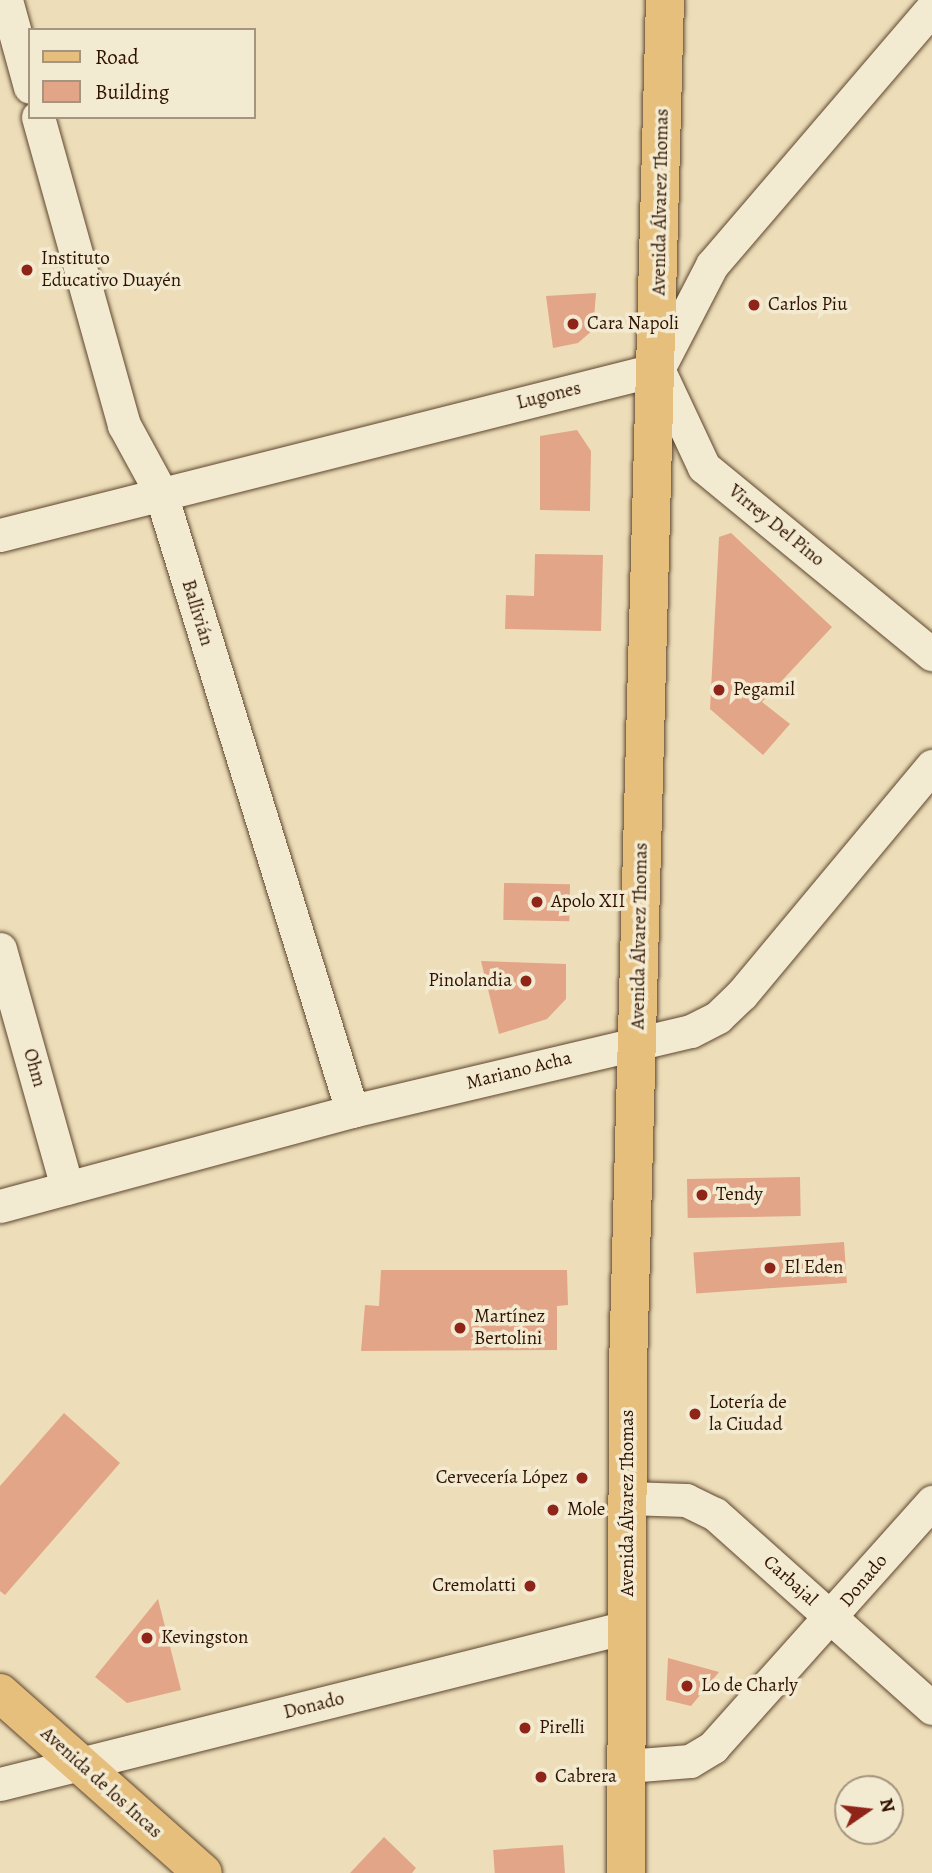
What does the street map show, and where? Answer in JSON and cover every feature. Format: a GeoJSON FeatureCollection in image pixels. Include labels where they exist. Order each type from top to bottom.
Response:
{"type":"FeatureCollection","features":[{"type":"Feature","properties":{"kind":"main road","name":"Avenida Álvarez Thomas"},"geometry":{"type":"LineString","coordinates":[[626,1873],[628,1498],[658,369],[665,0]]}},
{"type":"Feature","properties":{"kind":"main road","name":"Avenida de los Incas"},"geometry":{"type":"LineString","coordinates":[[0,1693],[202,1873]]}},
{"type":"Feature","properties":{"kind":"street"},"geometry":{"type":"LineString","coordinates":[[6,0],[28,80]]}},
{"type":"Feature","properties":{"kind":"street"},"geometry":{"type":"LineString","coordinates":[[658,369],[712,265],[932,8]]}},
{"type":"Feature","properties":{"kind":"street","name":"Ballivián"},"geometry":{"type":"LineString","coordinates":[[39,119],[124,425],[160,491],[352,1111]]}},
{"type":"Feature","properties":{"kind":"street","name":"Lugones"},"geometry":{"type":"LineString","coordinates":[[0,535],[160,491],[658,369]]}},
{"type":"Feature","properties":{"kind":"street","name":"Virrey Del Pino"},"geometry":{"type":"LineString","coordinates":[[658,369],[704,467],[932,654]]}},
{"type":"Feature","properties":{"kind":"street","name":"Mariano Acha"},"geometry":{"type":"LineString","coordinates":[[0,1206],[352,1111],[691,1031],[718,1017],[932,766]]}},
{"type":"Feature","properties":{"kind":"street","name":"Ohm"},"geometry":{"type":"LineString","coordinates":[[0,948],[67,1188]]}},
{"type":"Feature","properties":{"kind":"street","name":"Carbajal"},"geometry":{"type":"LineString","coordinates":[[628,1498],[686,1500],[715,1514],[932,1708]]}},
{"type":"Feature","properties":{"kind":"street","name":"Donado"},"geometry":{"type":"LineString","coordinates":[[627,1766],[690,1761],[713,1747],[832,1619],[932,1502]]}},
{"type":"Feature","properties":{"kind":"street","name":"Donado"},"geometry":{"type":"LineString","coordinates":[[0,1784],[627,1627]]}},
{"type":"Feature","properties":{"kind":"building","name":"Cara Napoli"},"geometry":{"type":"Polygon","coordinates":[[[596,293],[593,330],[578,343],[553,348],[546,296],[596,293]]]}},
{"type":"Feature","properties":{"kind":"building"},"geometry":{"type":"Polygon","coordinates":[[[577,430],[591,451],[590,511],[540,510],[540,436],[577,430]]]}},
{"type":"Feature","properties":{"kind":"building"},"geometry":{"type":"Polygon","coordinates":[[[731,533],[832,627],[762,702],[790,724],[763,755],[710,709],[719,537],[731,533]]]}},
{"type":"Feature","properties":{"kind":"building"},"geometry":{"type":"Polygon","coordinates":[[[535,554],[603,555],[601,631],[505,629],[506,595],[534,596],[535,554]]]}},
{"type":"Feature","properties":{"kind":"building","name":"Apolo XII"},"geometry":{"type":"Polygon","coordinates":[[[504,883],[570,884],[569,921],[503,920],[504,883]]]}},
{"type":"Feature","properties":{"kind":"building","name":"Pinolandia"},"geometry":{"type":"Polygon","coordinates":[[[481,961],[566,964],[566,999],[547,1019],[499,1034],[481,961]]]}},
{"type":"Feature","properties":{"kind":"building"},"geometry":{"type":"Polygon","coordinates":[[[800,1177],[801,1216],[688,1218],[687,1179],[800,1177]]]}},
{"type":"Feature","properties":{"kind":"building","name":"El Eden"},"geometry":{"type":"Polygon","coordinates":[[[844,1242],[847,1283],[696,1293],[693,1253],[844,1242]]]}},
{"type":"Feature","properties":{"kind":"building"},"geometry":{"type":"Polygon","coordinates":[[[381,1270],[567,1270],[568,1305],[557,1306],[557,1350],[361,1351],[365,1305],[379,1306],[381,1270]]]}},
{"type":"Feature","properties":{"kind":"building"},"geometry":{"type":"Polygon","coordinates":[[[64,1413],[120,1463],[5,1595],[0,1591],[0,1486],[64,1413]]]}},
{"type":"Feature","properties":{"kind":"building","name":"Kevingston"},"geometry":{"type":"Polygon","coordinates":[[[158,1599],[181,1690],[127,1703],[95,1677],[158,1599]]]}},
{"type":"Feature","properties":{"kind":"building","name":"Lo de Charly"},"geometry":{"type":"Polygon","coordinates":[[[668,1658],[719,1672],[691,1706],[666,1700],[668,1658]]]}},
{"type":"Feature","properties":{"kind":"building"},"geometry":{"type":"Polygon","coordinates":[[[384,1837],[416,1868],[412,1873],[350,1873],[384,1837]]]}},
{"type":"Feature","properties":{"kind":"building"},"geometry":{"type":"Polygon","coordinates":[[[563,1845],[565,1873],[495,1873],[493,1850],[563,1845]]]}},
{"type":"Feature","properties":{"kind":"place","name":"Instituto Educativo Duayén"},"geometry":{"type":"Point","coordinates":[27,270]}},
{"type":"Feature","properties":{"kind":"place","name":"Carlos Piu"},"geometry":{"type":"Point","coordinates":[754,305]}},
{"type":"Feature","properties":{"kind":"place","name":"Cara Napoli"},"geometry":{"type":"Point","coordinates":[573,324]}},
{"type":"Feature","properties":{"kind":"place","name":"Pegamil"},"geometry":{"type":"Point","coordinates":[719,690]}},
{"type":"Feature","properties":{"kind":"place","name":"Apolo XII"},"geometry":{"type":"Point","coordinates":[537,902]}},
{"type":"Feature","properties":{"kind":"place","name":"Pinolandia"},"geometry":{"type":"Point","coordinates":[526,981]}},
{"type":"Feature","properties":{"kind":"place","name":"Tendy"},"geometry":{"type":"Point","coordinates":[702,1195]}},
{"type":"Feature","properties":{"kind":"place","name":"El Eden"},"geometry":{"type":"Point","coordinates":[770,1268]}},
{"type":"Feature","properties":{"kind":"place","name":"Martínez Bertolini"},"geometry":{"type":"Point","coordinates":[460,1328]}},
{"type":"Feature","properties":{"kind":"place","name":"Lotería de la Ciudad"},"geometry":{"type":"Point","coordinates":[695,1414]}},
{"type":"Feature","properties":{"kind":"place","name":"Cervecería López"},"geometry":{"type":"Point","coordinates":[582,1478]}},
{"type":"Feature","properties":{"kind":"place","name":"Mole"},"geometry":{"type":"Point","coordinates":[553,1510]}},
{"type":"Feature","properties":{"kind":"place","name":"Cremolatti"},"geometry":{"type":"Point","coordinates":[530,1586]}},
{"type":"Feature","properties":{"kind":"place","name":"Kevingston"},"geometry":{"type":"Point","coordinates":[147,1638]}},
{"type":"Feature","properties":{"kind":"place","name":"Lo de Charly"},"geometry":{"type":"Point","coordinates":[687,1686]}},
{"type":"Feature","properties":{"kind":"place","name":"Pirelli"},"geometry":{"type":"Point","coordinates":[525,1728]}},
{"type":"Feature","properties":{"kind":"place","name":"Cabrera"},"geometry":{"type":"Point","coordinates":[541,1777]}}]}
